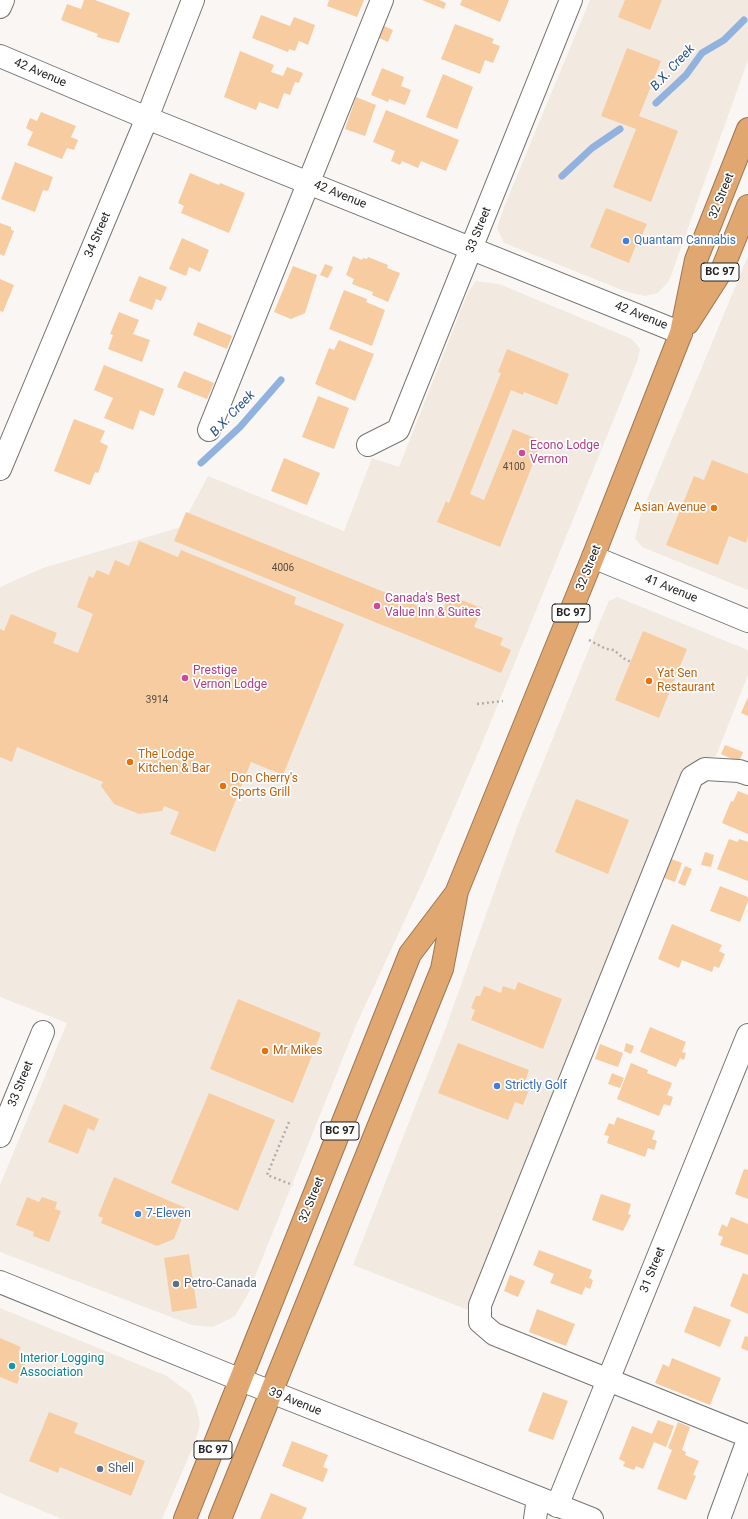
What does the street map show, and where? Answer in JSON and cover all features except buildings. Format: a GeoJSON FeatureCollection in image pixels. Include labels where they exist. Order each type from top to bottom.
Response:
{"type":"FeatureCollection","features":[{"type":"Feature","properties":{"kind":"highway","name":"32 Street"},"geometry":{"type":"LineString","coordinates":[[682,333],[696,260],[748,129]]}},
{"type":"Feature","properties":{"kind":"highway","name":"32 Street"},"geometry":{"type":"LineString","coordinates":[[220,1519],[442,969],[457,891],[593,557],[682,333],[722,270],[748,206]]}},
{"type":"Feature","properties":{"kind":"highway","name":"32 Street"},"geometry":{"type":"LineString","coordinates":[[185,1519],[410,954],[457,891]]}},
{"type":"Feature","properties":{"kind":"street"},"geometry":{"type":"LineString","coordinates":[[0,7],[3,0]]}},
{"type":"Feature","properties":{"kind":"street","name":"34 Street"},"geometry":{"type":"LineString","coordinates":[[0,468],[147,118],[193,0]]}},
{"type":"Feature","properties":{"kind":"street"},"geometry":{"type":"LineString","coordinates":[[209,430],[382,0]]}},
{"type":"Feature","properties":{"kind":"street","name":"33 Street"},"geometry":{"type":"LineString","coordinates":[[368,445],[398,430],[571,0]]}},
{"type":"Feature","properties":{"kind":"street","name":"42 Avenue"},"geometry":{"type":"LineString","coordinates":[[0,56],[147,118],[682,333]]}},
{"type":"Feature","properties":{"kind":"street","name":"41 Avenue"},"geometry":{"type":"LineString","coordinates":[[593,557],[748,621]]}},
{"type":"Feature","properties":{"kind":"street"},"geometry":{"type":"LineString","coordinates":[[748,774],[739,771],[705,769],[692,777],[480,1305],[480,1322],[494,1334],[748,1436]]}},
{"type":"Feature","properties":{"kind":"street","name":"33 Street"},"geometry":{"type":"LineString","coordinates":[[0,1136],[43,1032]]}},
{"type":"Feature","properties":{"kind":"street","name":"31 Street"},"geometry":{"type":"LineString","coordinates":[[543,1508],[608,1380],[748,1035]]}},
{"type":"Feature","properties":{"kind":"street","name":"39 Avenue"},"geometry":{"type":"LineString","coordinates":[[0,1282],[271,1392],[543,1508],[592,1519]]}},
{"type":"Feature","properties":{"kind":"street"},"geometry":{"type":"LineString","coordinates":[[719,1519],[748,1440]]}},
{"type":"Feature","properties":{"kind":"path"},"geometry":{"type":"LineString","coordinates":[[588,640],[606,649],[614,650],[623,658],[631,662]]}},
{"type":"Feature","properties":{"kind":"path"},"geometry":{"type":"LineString","coordinates":[[477,704],[503,701]]}},
{"type":"Feature","properties":{"kind":"path"},"geometry":{"type":"LineString","coordinates":[[289,1122],[267,1175],[295,1186]]}},
{"type":"Feature","properties":{"kind":"shaded area"},"geometry":{"type":"Polygon","coordinates":[[[590,0],[748,0],[748,60],[669,281],[658,293],[645,296],[627,292],[504,243],[497,228],[504,207],[590,0]]]}},
{"type":"Feature","properties":{"kind":"shaded area"},"geometry":{"type":"Polygon","coordinates":[[[748,256],[748,590],[642,547],[635,538],[641,514],[748,256]]]}},
{"type":"Feature","properties":{"kind":"shaded area"},"geometry":{"type":"Polygon","coordinates":[[[476,281],[499,284],[632,339],[640,349],[637,362],[481,746],[423,881],[357,1023],[248,1294],[235,1316],[213,1327],[192,1325],[0,1252],[0,1185],[67,1023],[0,997],[0,587],[43,568],[181,527],[208,476],[344,531],[372,458],[399,467],[468,292],[476,281]]]}},
{"type":"Feature","properties":{"kind":"shaded area"},"geometry":{"type":"Polygon","coordinates":[[[617,597],[748,650],[748,675],[716,756],[703,759],[693,765],[468,1310],[353,1265],[445,1030],[517,827],[603,614],[609,601],[617,597]]]}},
{"type":"Feature","properties":{"kind":"shaded area"},"geometry":{"type":"Polygon","coordinates":[[[0,1308],[167,1376],[191,1394],[197,1409],[200,1424],[195,1442],[162,1519],[62,1519],[0,1493],[0,1308]]]}},
{"type":"Feature","properties":{"kind":"waterway","name":"B.X. Creek"},"geometry":{"type":"LineString","coordinates":[[656,103],[686,75],[702,53],[724,40],[744,20]]}},
{"type":"Feature","properties":{"kind":"waterway","name":"B.X. Creek"},"geometry":{"type":"LineString","coordinates":[[562,176],[592,148],[620,129]]}},
{"type":"Feature","properties":{"kind":"waterway","name":"B.X. Creek"},"geometry":{"type":"LineString","coordinates":[[201,463],[240,427],[281,380]]}},
{"type":"Feature","properties":{"kind":"place","name":"Quantam Cannabis"},"geometry":{"type":"Point","coordinates":[626,241]}},
{"type":"Feature","properties":{"kind":"place","name":"Econo Lodge Vernon"},"geometry":{"type":"Point","coordinates":[522,453]}},
{"type":"Feature","properties":{"kind":"place","name":"Asian Avenue"},"geometry":{"type":"Point","coordinates":[714,508]}},
{"type":"Feature","properties":{"kind":"place","name":"Canada's Best Value Inn & Suites"},"geometry":{"type":"Point","coordinates":[377,606]}},
{"type":"Feature","properties":{"kind":"place","name":"Prestige Vernon Lodge"},"geometry":{"type":"Point","coordinates":[185,678]}},
{"type":"Feature","properties":{"kind":"place","name":"Yat Sen Restaurant"},"geometry":{"type":"Point","coordinates":[649,681]}},
{"type":"Feature","properties":{"kind":"place","name":"The Lodge Kitchen & Bar"},"geometry":{"type":"Point","coordinates":[130,762]}},
{"type":"Feature","properties":{"kind":"place","name":"Don Cherry's Sports Grill"},"geometry":{"type":"Point","coordinates":[223,786]}},
{"type":"Feature","properties":{"kind":"place","name":"Mr Mikes"},"geometry":{"type":"Point","coordinates":[265,1051]}},
{"type":"Feature","properties":{"kind":"place","name":"Strictly Golf"},"geometry":{"type":"Point","coordinates":[497,1086]}},
{"type":"Feature","properties":{"kind":"place","name":"7-Eleven"},"geometry":{"type":"Point","coordinates":[138,1214]}},
{"type":"Feature","properties":{"kind":"place","name":"Petro-Canada"},"geometry":{"type":"Point","coordinates":[176,1284]}},
{"type":"Feature","properties":{"kind":"place","name":"Interior Logging Association"},"geometry":{"type":"Point","coordinates":[12,1366]}},
{"type":"Feature","properties":{"kind":"place","name":"Shell"},"geometry":{"type":"Point","coordinates":[100,1469]}}]}
